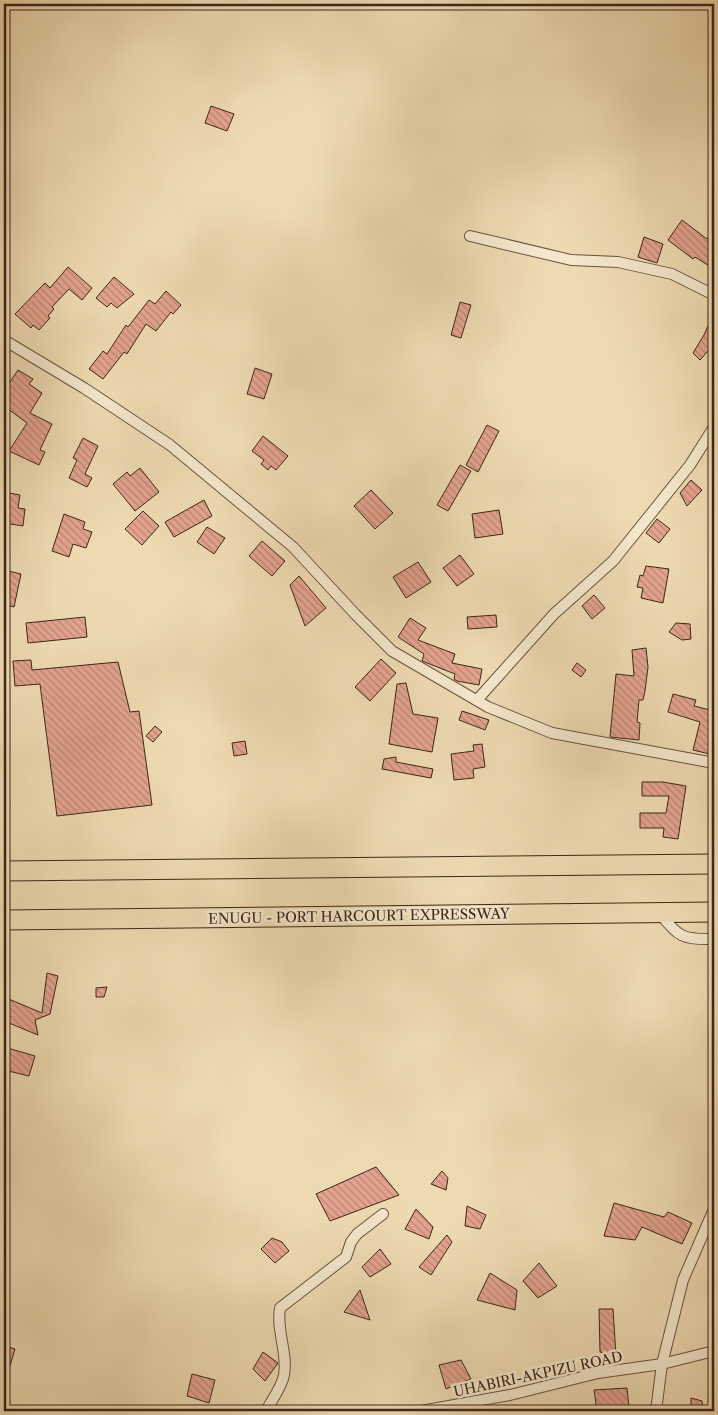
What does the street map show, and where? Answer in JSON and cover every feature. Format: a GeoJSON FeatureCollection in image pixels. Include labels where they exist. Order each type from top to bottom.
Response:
{"type":"FeatureCollection","features":[{"type":"Feature","properties":{"kind":"highway"},"geometry":{"type":"LineString","coordinates":[[4,871],[714,864]]}},
{"type":"Feature","properties":{"kind":"highway","name":"ENUGU - PORT HARCOURT EXPRESSWAY"},"geometry":{"type":"LineString","coordinates":[[4,920],[714,912]]}},
{"type":"Feature","properties":{"kind":"street"},"geometry":{"type":"LineString","coordinates":[[470,236],[571,260],[618,262],[672,274],[714,295]]}},
{"type":"Feature","properties":{"kind":"street"},"geometry":{"type":"LineString","coordinates":[[4,340],[84,388],[170,445],[293,547],[392,652],[488,707],[552,734],[714,763]]}},
{"type":"Feature","properties":{"kind":"street"},"geometry":{"type":"LineString","coordinates":[[477,700],[554,614],[613,561],[690,465],[714,427]]}},
{"type":"Feature","properties":{"kind":"street"},"geometry":{"type":"LineString","coordinates":[[660,913],[674,931],[683,936],[714,939]]}},
{"type":"Feature","properties":{"kind":"street"},"geometry":{"type":"LineString","coordinates":[[656,1411],[662,1364],[684,1280],[714,1209]]}},
{"type":"Feature","properties":{"kind":"street"},"geometry":{"type":"LineString","coordinates":[[266,1411],[284,1377],[285,1361],[279,1316],[280,1308],[346,1257],[351,1242],[357,1234],[383,1214]]}},
{"type":"Feature","properties":{"kind":"street","name":"UHABIRI-AKPIZU ROAD"},"geometry":{"type":"LineString","coordinates":[[421,1411],[510,1395],[598,1373],[662,1364],[714,1351]]}},
{"type":"Feature","properties":{"kind":"building"},"geometry":{"type":"Polygon","coordinates":[[[211,106],[234,114],[227,131],[205,123],[211,106]]]}},
{"type":"Feature","properties":{"kind":"building"},"geometry":{"type":"Polygon","coordinates":[[[682,220],[707,239],[714,228],[714,269],[695,257],[693,259],[668,240],[682,220]]]}},
{"type":"Feature","properties":{"kind":"building"},"geometry":{"type":"Polygon","coordinates":[[[644,237],[663,244],[657,263],[638,257],[644,237]]]}},
{"type":"Feature","properties":{"kind":"building"},"geometry":{"type":"Polygon","coordinates":[[[68,267],[92,288],[82,300],[69,289],[52,307],[54,309],[48,316],[50,318],[39,330],[33,325],[31,328],[15,314],[45,283],[50,288],[68,267]]]}},
{"type":"Feature","properties":{"kind":"building"},"geometry":{"type":"Polygon","coordinates":[[[114,277],[134,294],[117,308],[111,303],[107,307],[96,298],[114,277]]]}},
{"type":"Feature","properties":{"kind":"building"},"geometry":{"type":"Polygon","coordinates":[[[166,291],[181,305],[173,314],[171,312],[156,331],[146,324],[127,354],[124,352],[103,379],[89,369],[103,351],[107,354],[126,325],[128,327],[149,300],[155,304],[166,291]]]}},
{"type":"Feature","properties":{"kind":"building"},"geometry":{"type":"Polygon","coordinates":[[[460,302],[471,305],[461,338],[451,335],[460,302]]]}},
{"type":"Feature","properties":{"kind":"building"},"geometry":{"type":"Polygon","coordinates":[[[714,312],[714,344],[700,360],[693,353],[704,335],[714,312]]]}},
{"type":"Feature","properties":{"kind":"building"},"geometry":{"type":"Polygon","coordinates":[[[255,368],[272,374],[264,399],[247,394],[255,368]]]}},
{"type":"Feature","properties":{"kind":"building"},"geometry":{"type":"Polygon","coordinates":[[[18,370],[33,379],[29,384],[42,393],[30,413],[52,424],[40,450],[45,452],[39,465],[9,451],[27,423],[4,406],[9,398],[4,395],[4,391],[18,370]]]}},
{"type":"Feature","properties":{"kind":"building"},"geometry":{"type":"Polygon","coordinates":[[[487,425],[499,431],[478,472],[466,465],[487,425]]]}},
{"type":"Feature","properties":{"kind":"building"},"geometry":{"type":"Polygon","coordinates":[[[263,436],[288,456],[276,470],[271,466],[268,470],[261,464],[264,460],[252,451],[263,436]]]}},
{"type":"Feature","properties":{"kind":"building"},"geometry":{"type":"Polygon","coordinates":[[[83,438],[98,446],[85,474],[92,478],[87,487],[69,478],[77,460],[73,458],[83,438]]]}},
{"type":"Feature","properties":{"kind":"building"},"geometry":{"type":"Polygon","coordinates":[[[460,465],[471,471],[448,511],[437,505],[460,465]]]}},
{"type":"Feature","properties":{"kind":"building"},"geometry":{"type":"Polygon","coordinates":[[[140,468],[159,492],[135,511],[113,484],[127,472],[130,476],[140,468]]]}},
{"type":"Feature","properties":{"kind":"building"},"geometry":{"type":"Polygon","coordinates":[[[691,480],[702,490],[687,506],[680,493],[691,480]]]}},
{"type":"Feature","properties":{"kind":"building"},"geometry":{"type":"Polygon","coordinates":[[[371,490],[393,513],[375,529],[354,506],[371,490]]]}},
{"type":"Feature","properties":{"kind":"building"},"geometry":{"type":"Polygon","coordinates":[[[4,492],[20,495],[18,508],[25,509],[23,526],[4,523],[4,492]]]}},
{"type":"Feature","properties":{"kind":"building"},"geometry":{"type":"Polygon","coordinates":[[[204,500],[212,516],[174,537],[165,522],[204,500]]]}},
{"type":"Feature","properties":{"kind":"building"},"geometry":{"type":"Polygon","coordinates":[[[499,510],[503,534],[475,538],[472,514],[499,510]]]}},
{"type":"Feature","properties":{"kind":"building"},"geometry":{"type":"Polygon","coordinates":[[[143,511],[159,526],[142,545],[125,529],[143,511]]]}},
{"type":"Feature","properties":{"kind":"building"},"geometry":{"type":"Polygon","coordinates":[[[64,514],[85,522],[83,529],[92,532],[86,548],[73,544],[69,557],[52,551],[64,514]]]}},
{"type":"Feature","properties":{"kind":"building"},"geometry":{"type":"Polygon","coordinates":[[[657,519],[670,529],[659,543],[646,533],[657,519]]]}},
{"type":"Feature","properties":{"kind":"building"},"geometry":{"type":"Polygon","coordinates":[[[207,527],[225,538],[214,554],[197,542],[207,527]]]}},
{"type":"Feature","properties":{"kind":"building"},"geometry":{"type":"Polygon","coordinates":[[[262,541],[285,561],[272,576],[249,556],[262,541]]]}},
{"type":"Feature","properties":{"kind":"building"},"geometry":{"type":"Polygon","coordinates":[[[460,555],[474,574],[457,586],[443,568],[460,555]]]}},
{"type":"Feature","properties":{"kind":"building"},"geometry":{"type":"Polygon","coordinates":[[[418,562],[431,582],[406,598],[393,577],[418,562]]]}},
{"type":"Feature","properties":{"kind":"building"},"geometry":{"type":"Polygon","coordinates":[[[646,566],[669,569],[663,603],[641,598],[643,588],[637,587],[640,575],[643,576],[646,566]]]}},
{"type":"Feature","properties":{"kind":"building"},"geometry":{"type":"Polygon","coordinates":[[[4,570],[21,574],[14,607],[4,604],[4,570]]]}},
{"type":"Feature","properties":{"kind":"building"},"geometry":{"type":"Polygon","coordinates":[[[299,576],[326,608],[305,626],[290,585],[299,576]]]}},
{"type":"Feature","properties":{"kind":"building"},"geometry":{"type":"Polygon","coordinates":[[[594,595],[605,608],[592,619],[582,606],[594,595]]]}},
{"type":"Feature","properties":{"kind":"building"},"geometry":{"type":"Polygon","coordinates":[[[496,615],[497,627],[468,629],[467,617],[496,615]]]}},
{"type":"Feature","properties":{"kind":"building"},"geometry":{"type":"Polygon","coordinates":[[[85,617],[87,637],[28,643],[26,623],[85,617]]]}},
{"type":"Feature","properties":{"kind":"building"},"geometry":{"type":"Polygon","coordinates":[[[410,618],[426,628],[418,640],[455,654],[452,663],[482,669],[479,685],[457,681],[454,679],[455,674],[422,661],[424,654],[398,637],[410,618]]]}},
{"type":"Feature","properties":{"kind":"building"},"geometry":{"type":"Polygon","coordinates":[[[676,623],[690,624],[691,639],[682,640],[669,632],[676,623]]]}},
{"type":"Feature","properties":{"kind":"building"},"geometry":{"type":"Polygon","coordinates":[[[646,648],[648,667],[643,700],[639,700],[637,722],[640,723],[639,740],[610,737],[616,674],[634,676],[632,650],[646,648]]]}},
{"type":"Feature","properties":{"kind":"building"},"geometry":{"type":"Polygon","coordinates":[[[381,659],[396,673],[370,701],[355,687],[381,659]]]}},
{"type":"Feature","properties":{"kind":"building"},"geometry":{"type":"Polygon","coordinates":[[[31,660],[32,670],[118,662],[130,712],[139,711],[152,805],[57,816],[40,684],[15,686],[13,661],[31,660]]]}},
{"type":"Feature","properties":{"kind":"building"},"geometry":{"type":"Polygon","coordinates":[[[577,663],[586,670],[581,677],[572,670],[577,663]]]}},
{"type":"Feature","properties":{"kind":"building"},"geometry":{"type":"Polygon","coordinates":[[[406,683],[413,714],[438,718],[432,752],[389,744],[397,684],[406,683]]]}},
{"type":"Feature","properties":{"kind":"building"},"geometry":{"type":"Polygon","coordinates":[[[673,694],[696,700],[694,706],[714,711],[714,755],[693,750],[700,722],[668,712],[673,694]]]}},
{"type":"Feature","properties":{"kind":"building"},"geometry":{"type":"Polygon","coordinates":[[[462,711],[489,720],[485,730],[459,720],[462,711]]]}},
{"type":"Feature","properties":{"kind":"building"},"geometry":{"type":"Polygon","coordinates":[[[155,726],[162,732],[153,742],[146,736],[155,726]]]}},
{"type":"Feature","properties":{"kind":"building"},"geometry":{"type":"Polygon","coordinates":[[[245,741],[247,754],[234,756],[232,743],[245,741]]]}},
{"type":"Feature","properties":{"kind":"building"},"geometry":{"type":"Polygon","coordinates":[[[482,744],[485,767],[473,769],[474,778],[454,780],[451,754],[474,751],[473,745],[482,744]]]}},
{"type":"Feature","properties":{"kind":"building"},"geometry":{"type":"Polygon","coordinates":[[[396,757],[396,762],[433,769],[431,778],[382,769],[384,759],[396,757]]]}},
{"type":"Feature","properties":{"kind":"building"},"geometry":{"type":"Polygon","coordinates":[[[642,782],[663,782],[686,786],[678,839],[663,837],[664,828],[640,828],[640,813],[666,813],[669,796],[642,796],[642,782]]]}},
{"type":"Feature","properties":{"kind":"building"},"geometry":{"type":"Polygon","coordinates":[[[47,973],[58,976],[50,1014],[35,1020],[38,1035],[4,1021],[4,997],[42,1013],[47,973]]]}},
{"type":"Feature","properties":{"kind":"building"},"geometry":{"type":"Polygon","coordinates":[[[107,987],[104,997],[96,997],[96,988],[107,987]]]}},
{"type":"Feature","properties":{"kind":"building"},"geometry":{"type":"Polygon","coordinates":[[[4,1047],[35,1056],[29,1076],[4,1070],[4,1047]]]}},
{"type":"Feature","properties":{"kind":"building"},"geometry":{"type":"Polygon","coordinates":[[[376,1167],[399,1195],[330,1221],[316,1194],[376,1167]]]}},
{"type":"Feature","properties":{"kind":"building"},"geometry":{"type":"Polygon","coordinates":[[[442,1171],[448,1178],[446,1190],[431,1184],[442,1171]]]}},
{"type":"Feature","properties":{"kind":"building"},"geometry":{"type":"Polygon","coordinates":[[[614,1203],[664,1217],[668,1212],[692,1223],[682,1244],[642,1227],[635,1240],[604,1236],[614,1203]]]}},
{"type":"Feature","properties":{"kind":"building"},"geometry":{"type":"Polygon","coordinates":[[[467,1206],[486,1215],[480,1229],[465,1226],[467,1206]]]}},
{"type":"Feature","properties":{"kind":"building"},"geometry":{"type":"Polygon","coordinates":[[[416,1209],[433,1227],[429,1239],[405,1229],[416,1209]]]}},
{"type":"Feature","properties":{"kind":"building"},"geometry":{"type":"Polygon","coordinates":[[[447,1235],[452,1242],[431,1275],[419,1267],[447,1235]]]}},
{"type":"Feature","properties":{"kind":"building"},"geometry":{"type":"Polygon","coordinates":[[[272,1238],[282,1242],[289,1251],[275,1263],[261,1249],[272,1238]]]}},
{"type":"Feature","properties":{"kind":"building"},"geometry":{"type":"Polygon","coordinates":[[[380,1249],[391,1264],[370,1277],[362,1267],[380,1249]]]}},
{"type":"Feature","properties":{"kind":"building"},"geometry":{"type":"Polygon","coordinates":[[[539,1263],[557,1286],[538,1298],[523,1281],[539,1263]]]}},
{"type":"Feature","properties":{"kind":"building"},"geometry":{"type":"Polygon","coordinates":[[[490,1273],[517,1290],[515,1310],[477,1300],[490,1273]]]}},
{"type":"Feature","properties":{"kind":"building"},"geometry":{"type":"Polygon","coordinates":[[[360,1290],[370,1320],[344,1312],[360,1290]]]}},
{"type":"Feature","properties":{"kind":"building"},"geometry":{"type":"Polygon","coordinates":[[[599,1309],[613,1309],[616,1356],[600,1352],[599,1309]]]}},
{"type":"Feature","properties":{"kind":"building"},"geometry":{"type":"Polygon","coordinates":[[[4,1346],[15,1349],[6,1379],[4,1379],[4,1346]]]}},
{"type":"Feature","properties":{"kind":"building"},"geometry":{"type":"Polygon","coordinates":[[[263,1352],[278,1363],[265,1381],[253,1369],[263,1352]]]}},
{"type":"Feature","properties":{"kind":"building"},"geometry":{"type":"Polygon","coordinates":[[[461,1360],[471,1379],[446,1389],[439,1365],[461,1360]]]}},
{"type":"Feature","properties":{"kind":"building"},"geometry":{"type":"Polygon","coordinates":[[[192,1374],[215,1380],[209,1403],[187,1396],[192,1374]]]}},
{"type":"Feature","properties":{"kind":"building"},"geometry":{"type":"Polygon","coordinates":[[[627,1388],[629,1408],[597,1411],[594,1390],[627,1388]]]}},
{"type":"Feature","properties":{"kind":"building"},"geometry":{"type":"Polygon","coordinates":[[[691,1398],[702,1401],[703,1411],[691,1411],[691,1398]]]}}]}
